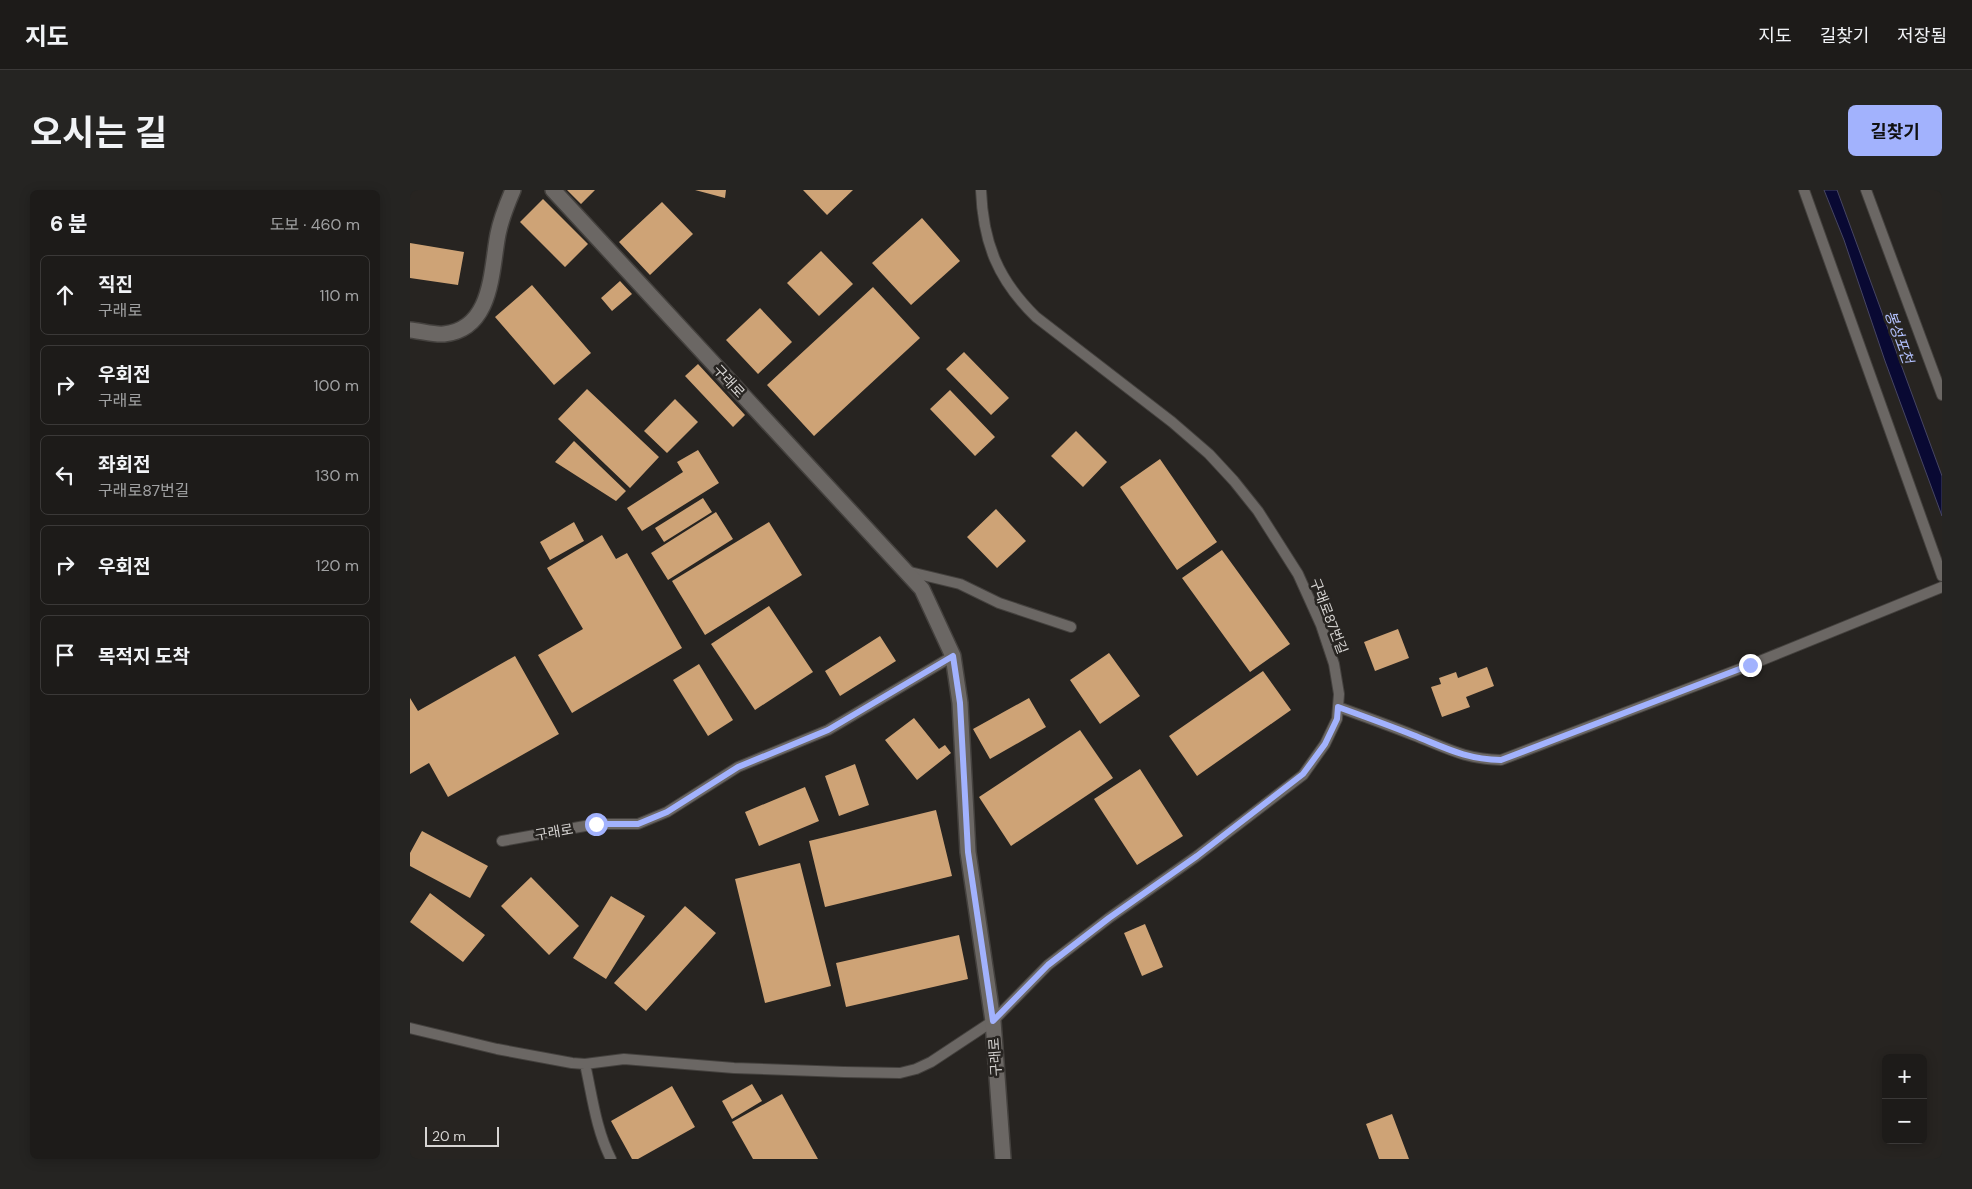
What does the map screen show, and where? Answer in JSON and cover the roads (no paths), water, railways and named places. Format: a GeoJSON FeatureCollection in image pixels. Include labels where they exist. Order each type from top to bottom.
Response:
{"type":"FeatureCollection","features":[{"type":"Feature","properties":{"kind":"street"},"geometry":{"type":"LineString","coordinates":[[410,330],[444,334],[463,328],[478,316],[489,291],[498,233],[513,190]]}},
{"type":"Feature","properties":{"kind":"street","name":"구래로"},"geometry":{"type":"LineString","coordinates":[[553,190],[922,589],[953,656],[960,703],[968,852],[993,1021],[1003,1159]]}},
{"type":"Feature","properties":{"kind":"lane","name":"구래로87번길"},"geometry":{"type":"LineString","coordinates":[[410,1028],[497,1049],[572,1063],[585,1064],[624,1059],[734,1068],[900,1073],[916,1069],[931,1062],[993,1021],[1048,965],[1109,918],[1197,856],[1303,774],[1325,744],[1337,719],[1339,694],[1334,664],[1321,625],[1298,574],[1258,511],[1209,454],[1172,422],[1036,317],[1018,299],[1005,280],[994,258],[987,235],[981,190]]}},
{"type":"Feature","properties":{"kind":"lane"},"geometry":{"type":"LineString","coordinates":[[1804,190],[1942,576]]}},
{"type":"Feature","properties":{"kind":"lane"},"geometry":{"type":"LineString","coordinates":[[1866,190],[1941,391]]}},
{"type":"Feature","properties":{"kind":"lane"},"geometry":{"type":"LineString","coordinates":[[905,571],[960,584],[999,602],[1071,627]]}},
{"type":"Feature","properties":{"kind":"lane"},"geometry":{"type":"LineString","coordinates":[[1338,707],[1414,735],[1458,754],[1482,759],[1501,760],[1750,665],[1942,587]]}},
{"type":"Feature","properties":{"kind":"lane","name":"구래로"},"geometry":{"type":"LineString","coordinates":[[502,841],[596,824],[638,824],[667,812],[738,767],[828,730],[953,656]]}},
{"type":"Feature","properties":{"kind":"lane"},"geometry":{"type":"LineString","coordinates":[[585,1064],[596,1118],[611,1159]]}},
{"type":"Feature","properties":{"kind":"water label","name":"봉성포천"},"geometry":{"type":"Point","coordinates":[1899,337]}}]}
